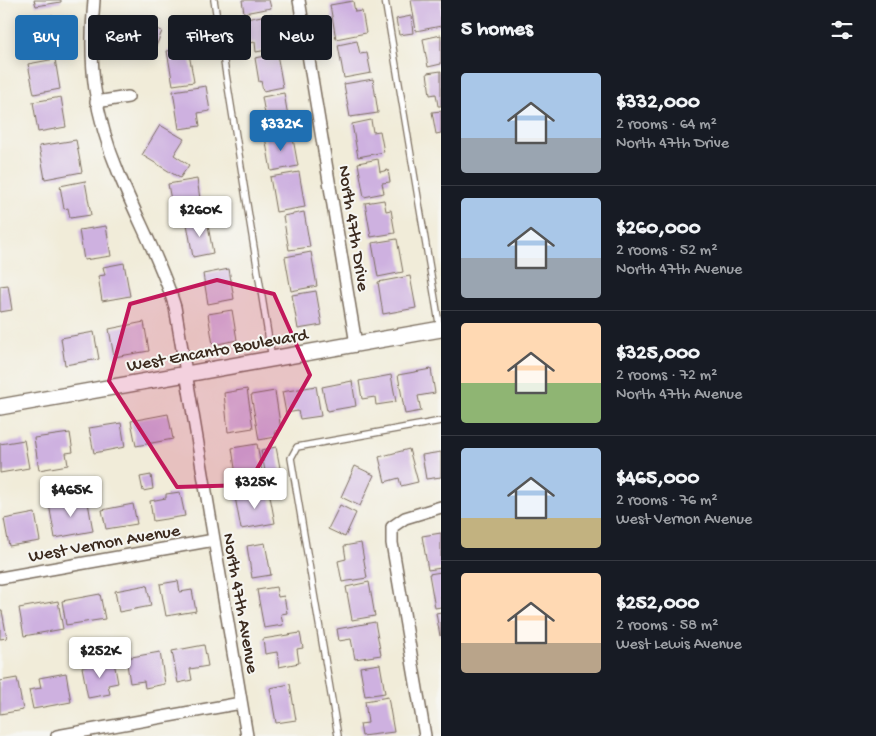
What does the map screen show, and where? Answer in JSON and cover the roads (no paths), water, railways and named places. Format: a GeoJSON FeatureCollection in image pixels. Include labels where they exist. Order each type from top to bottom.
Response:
{"type":"FeatureCollection","features":[{"type":"Feature","properties":{"kind":"street","name":"North 47th Avenue"},"geometry":{"type":"LineString","coordinates":[[94,0],[92,71],[99,118],[118,173],[169,287],[175,307],[247,736]]}},
{"type":"Feature","properties":{"kind":"street","name":"North 47th Drive"},"geometry":{"type":"LineString","coordinates":[[299,0],[356,344]]}},
{"type":"Feature","properties":{"kind":"street"},"geometry":{"type":"LineString","coordinates":[[96,102],[128,97]]}},
{"type":"Feature","properties":{"kind":"street","name":"West Encanto Boulevard"},"geometry":{"type":"LineString","coordinates":[[0,407],[441,329]]}},
{"type":"Feature","properties":{"kind":"street"},"geometry":{"type":"LineString","coordinates":[[425,736],[392,543],[392,528],[406,518],[441,507]]}},
{"type":"Feature","properties":{"kind":"street","name":"West Vernon Avenue"},"geometry":{"type":"LineString","coordinates":[[0,578],[214,540]]}},
{"type":"Feature","properties":{"kind":"street"},"geometry":{"type":"LineString","coordinates":[[57,736],[241,703]]}},
{"type":"Feature","properties":{"kind":"lane"},"geometry":{"type":"LineString","coordinates":[[214,0],[272,359]]}},
{"type":"Feature","properties":{"kind":"lane"},"geometry":{"type":"LineString","coordinates":[[385,0],[441,329]]}},
{"type":"Feature","properties":{"kind":"lane"},"geometry":{"type":"LineString","coordinates":[[338,736],[291,458],[297,447],[441,421]]}}]}
